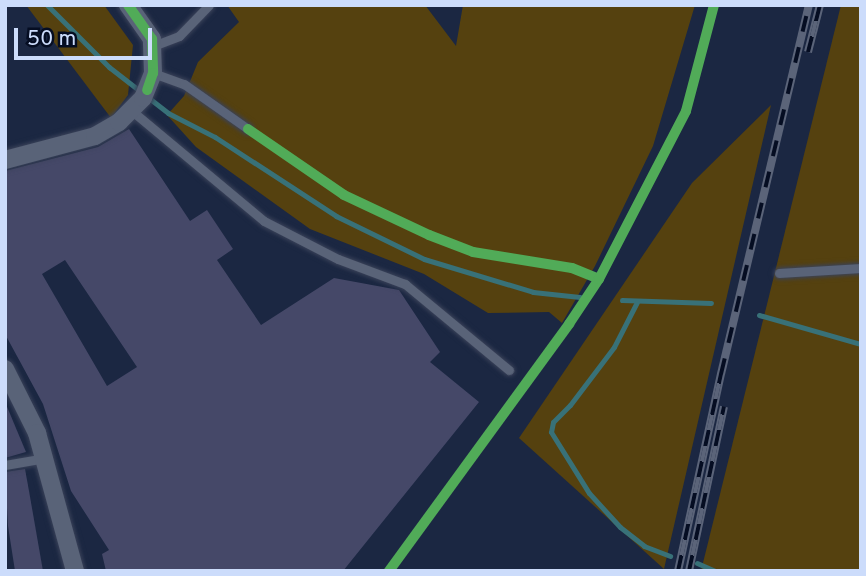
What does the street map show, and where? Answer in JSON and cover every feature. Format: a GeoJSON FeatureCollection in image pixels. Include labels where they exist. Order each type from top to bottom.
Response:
{"type":"FeatureCollection","features":[{"type":"Feature","properties":{"kind":"street"},"geometry":{"type":"LineString","coordinates":[[5,160],[83,141],[110,129],[144,93],[153,46],[145,25],[128,5]]}},
{"type":"Feature","properties":{"kind":"street"},"geometry":{"type":"LineString","coordinates":[[5,369],[28,409],[45,458],[75,571]]}},
{"type":"Feature","properties":{"kind":"lane"},"geometry":{"type":"LineString","coordinates":[[153,46],[179,36],[209,5]]}},
{"type":"Feature","properties":{"kind":"lane"},"geometry":{"type":"LineString","coordinates":[[144,93],[184,84],[248,129]]}},
{"type":"Feature","properties":{"kind":"lane"},"geometry":{"type":"LineString","coordinates":[[144,93],[264,220],[338,259],[405,284],[509,370]]}},
{"type":"Feature","properties":{"kind":"lane"},"geometry":{"type":"LineString","coordinates":[[779,273],[861,268]]}},
{"type":"Feature","properties":{"kind":"lane"},"geometry":{"type":"LineString","coordinates":[[5,466],[45,458]]}},
{"type":"Feature","properties":{"kind":"shaded area"},"geometry":{"type":"Polygon","coordinates":[[[26,5],[104,5],[133,45],[128,95],[111,118],[26,5]]]}},
{"type":"Feature","properties":{"kind":"shaded area"},"geometry":{"type":"Polygon","coordinates":[[[227,5],[425,5],[456,46],[463,5],[695,5],[653,146],[595,266],[562,323],[549,312],[488,313],[424,274],[310,229],[196,147],[167,115],[184,96],[198,62],[239,22],[227,5]]]}},
{"type":"Feature","properties":{"kind":"shaded area"},"geometry":{"type":"Polygon","coordinates":[[[841,5],[861,5],[861,571],[701,571],[841,5]]]}},
{"type":"Feature","properties":{"kind":"shaded area"},"geometry":{"type":"Polygon","coordinates":[[[771,105],[664,569],[519,438],[692,183],[771,105]]]}},
{"type":"Feature","properties":{"kind":"building"},"geometry":{"type":"Polygon","coordinates":[[[129,129],[190,221],[207,210],[233,249],[217,260],[261,325],[334,278],[399,290],[440,352],[430,362],[479,402],[343,571],[106,571],[102,554],[109,550],[71,491],[43,404],[5,334],[5,171],[98,147],[129,129]],[[65,260],[42,274],[107,386],[137,367],[65,260]]]}},
{"type":"Feature","properties":{"kind":"building"},"geometry":{"type":"Polygon","coordinates":[[[5,402],[26,452],[5,458],[5,402]]]}},
{"type":"Feature","properties":{"kind":"building"},"geometry":{"type":"Polygon","coordinates":[[[25,469],[43,571],[15,571],[8,526],[5,472],[25,469]]]}},
{"type":"Feature","properties":{"kind":"waterway"},"geometry":{"type":"LineString","coordinates":[[47,5],[109,67],[168,113],[215,137],[336,216],[424,259],[533,292],[580,297]]}},
{"type":"Feature","properties":{"kind":"waterway"},"geometry":{"type":"LineString","coordinates":[[622,300],[711,303]]}},
{"type":"Feature","properties":{"kind":"waterway"},"geometry":{"type":"LineString","coordinates":[[637,302],[614,347],[570,405],[553,422],[551,432],[589,493],[620,527],[644,546],[670,556]]}},
{"type":"Feature","properties":{"kind":"waterway"},"geometry":{"type":"LineString","coordinates":[[759,315],[861,344]]}},
{"type":"Feature","properties":{"kind":"waterway"},"geometry":{"type":"LineString","coordinates":[[697,563],[715,571]]}},
{"type":"Feature","properties":{"kind":"railway"},"geometry":{"type":"LineString","coordinates":[[678,571],[721,374],[809,5]]}},
{"type":"Feature","properties":{"kind":"railway"},"geometry":{"type":"LineString","coordinates":[[808,52],[820,5]]}},
{"type":"Feature","properties":{"kind":"railway"},"geometry":{"type":"LineString","coordinates":[[689,571],[724,407]]}},
{"type":"Feature","properties":{"kind":"cycle path"},"geometry":{"type":"LineString","coordinates":[[128,5],[152,39],[153,73],[147,90]]}},
{"type":"Feature","properties":{"kind":"cycle path"},"geometry":{"type":"LineString","coordinates":[[389,571],[599,279],[686,111],[714,5]]}},
{"type":"Feature","properties":{"kind":"cycle path"},"geometry":{"type":"LineString","coordinates":[[248,129],[344,195],[429,235],[473,252],[572,268],[599,279]]}}]}
